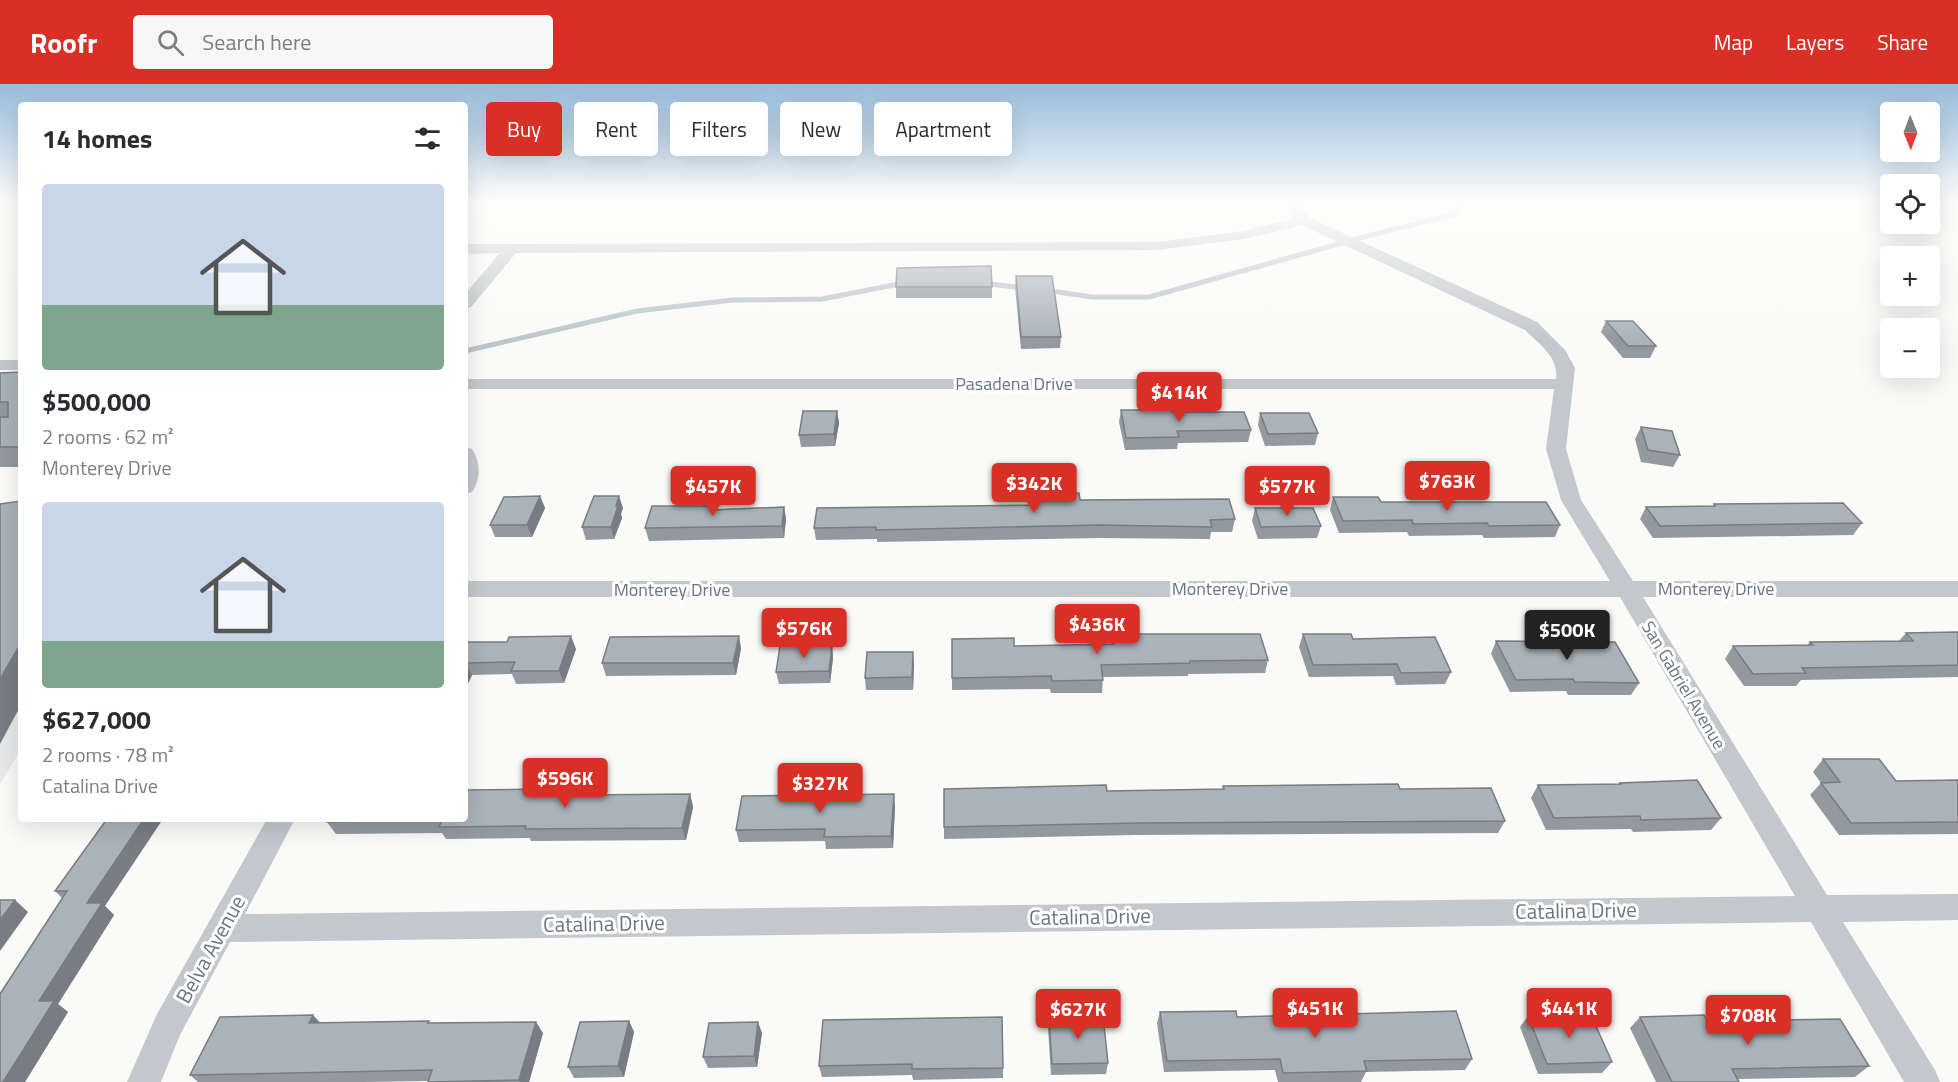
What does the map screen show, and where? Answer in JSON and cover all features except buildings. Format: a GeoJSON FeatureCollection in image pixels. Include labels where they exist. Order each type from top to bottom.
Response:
{"type":"FeatureCollection","features":[{"type":"Feature","properties":{"kind":"street"},"geometry":{"type":"LineString","coordinates":[[468,249],[604,249]]}},
{"type":"Feature","properties":{"kind":"street"},"geometry":{"type":"LineString","coordinates":[[468,300],[512,249]]}},
{"type":"Feature","properties":{"kind":"street","name":"San Gabriel Avenue"},"geometry":{"type":"LineString","coordinates":[[1374,249],[1531,326],[1559,354],[1566,368],[1556,449],[1571,500],[1923,1082]]}},
{"type":"Feature","properties":{"kind":"street"},"geometry":{"type":"LineString","coordinates":[[0,365],[18,364]]}},
{"type":"Feature","properties":{"kind":"street","name":"Pasadena Drive"},"geometry":{"type":"LineString","coordinates":[[468,384],[1564,384]]}},
{"type":"Feature","properties":{"kind":"street"},"geometry":{"type":"LineString","coordinates":[[468,458],[468,480]]}},
{"type":"Feature","properties":{"kind":"street","name":"Monterey Drive"},"geometry":{"type":"LineString","coordinates":[[468,589],[1958,589]]}},
{"type":"Feature","properties":{"kind":"street","name":"Belva Avenue"},"geometry":{"type":"LineString","coordinates":[[144,1082],[168,1025],[279,822]]}},
{"type":"Feature","properties":{"kind":"street","name":"Catalina Drive"},"geometry":{"type":"LineString","coordinates":[[223,928],[1958,907]]}},
{"type":"Feature","properties":{"kind":"shaded area"},"geometry":{"type":"Polygon","coordinates":[[[18,516],[18,755],[0,784],[0,518],[18,516]]]}},
{"type":"Feature","properties":{"kind":"waterway"},"geometry":{"type":"LineString","coordinates":[[1044,290],[1092,297],[1149,297],[1322,249]]}},
{"type":"Feature","properties":{"kind":"waterway"},"geometry":{"type":"LineString","coordinates":[[468,350],[637,311],[733,300],[822,299],[904,283]]}},
{"type":"Feature","properties":{"kind":"waterway"},"geometry":{"type":"LineString","coordinates":[[982,283],[1023,288]]}}]}
